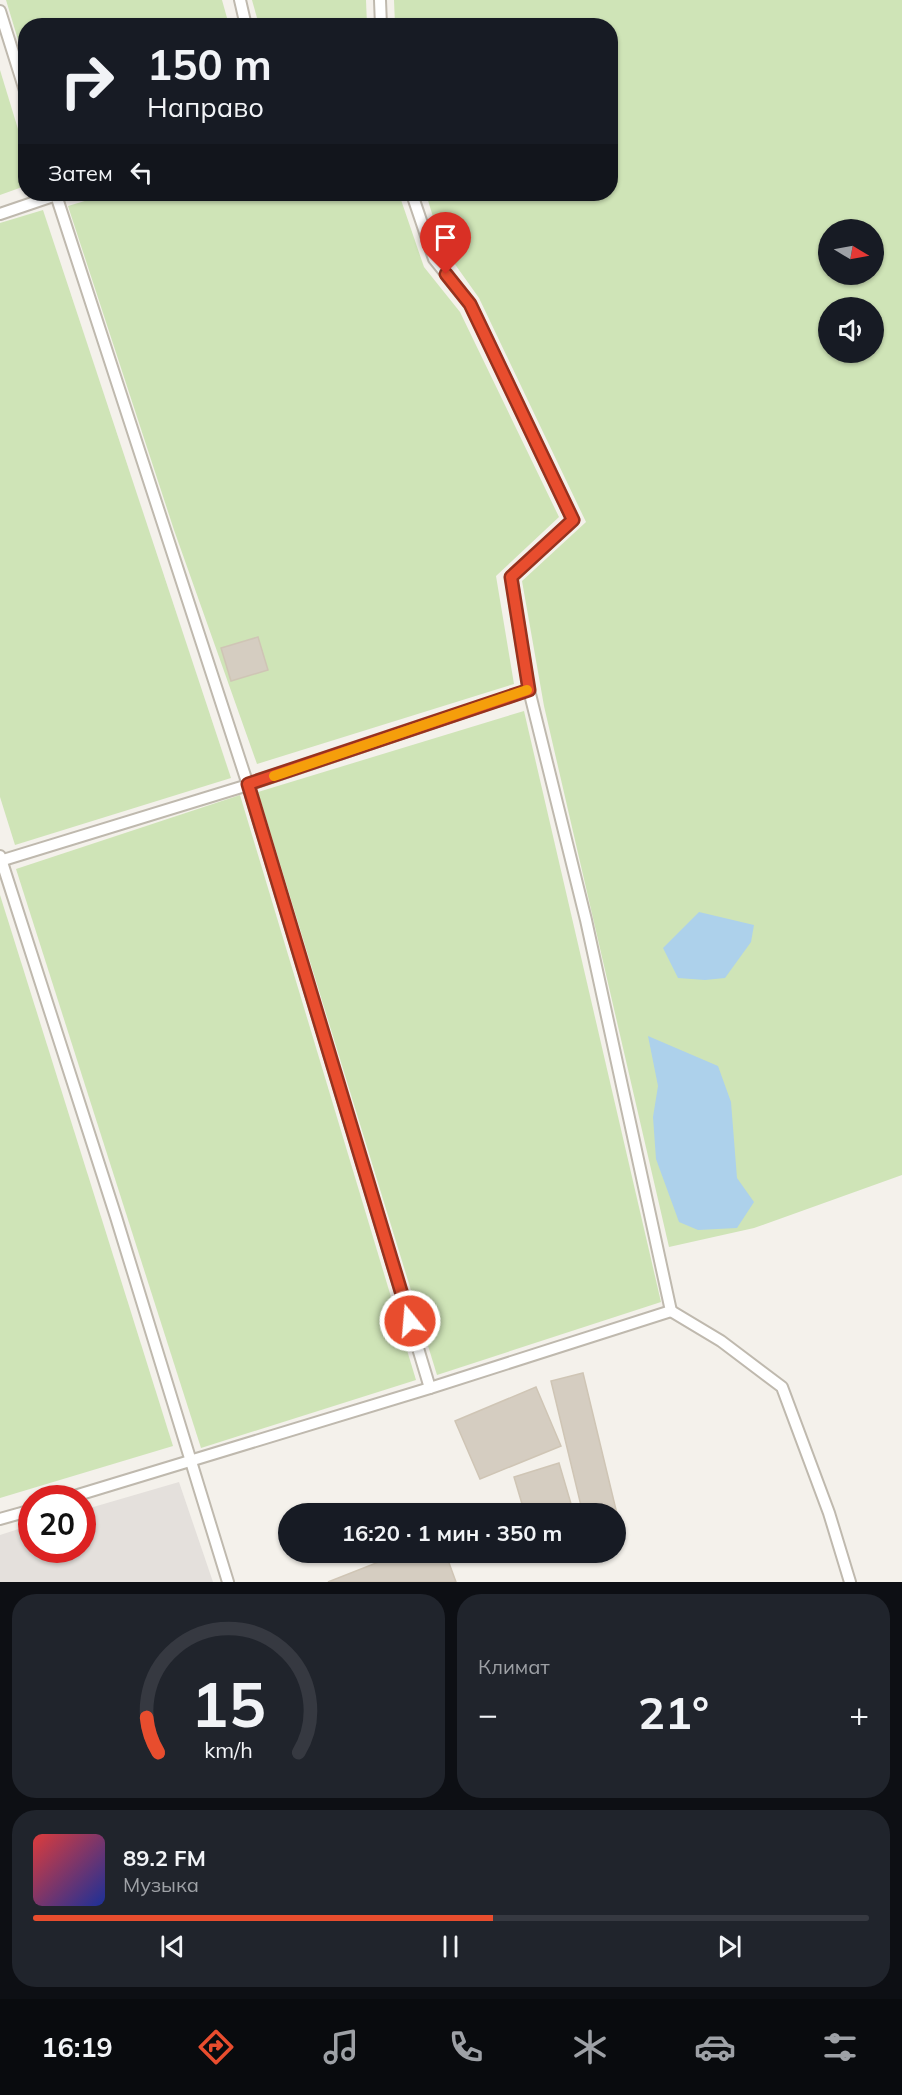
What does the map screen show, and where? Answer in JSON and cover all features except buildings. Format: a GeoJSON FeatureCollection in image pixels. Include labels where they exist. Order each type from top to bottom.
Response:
{"type":"FeatureCollection","features":[{"type":"Feature","properties":{"kind":"lane"},"geometry":{"type":"LineString","coordinates":[[240,0],[244,18]]}},
{"type":"Feature","properties":{"kind":"lane"},"geometry":{"type":"LineString","coordinates":[[380,0],[381,18]]}},
{"type":"Feature","properties":{"kind":"lane"},"geometry":{"type":"LineString","coordinates":[[0,11],[18,68]]}},
{"type":"Feature","properties":{"kind":"lane"},"geometry":{"type":"LineString","coordinates":[[0,214],[38,201]]}},
{"type":"Feature","properties":{"kind":"lane"},"geometry":{"type":"LineString","coordinates":[[61,201],[248,784],[430,1388]]}},
{"type":"Feature","properties":{"kind":"lane"},"geometry":{"type":"LineString","coordinates":[[414,201],[434,259],[470,304],[573,520],[511,577],[529,690],[586,920],[671,1311],[721,1341],[782,1387],[829,1513],[850,1582]]}},
{"type":"Feature","properties":{"kind":"lane"},"geometry":{"type":"LineString","coordinates":[[228,1582],[192,1461],[0,859],[248,784],[529,690]]}},
{"type":"Feature","properties":{"kind":"lane"},"geometry":{"type":"LineString","coordinates":[[96,1490],[430,1388],[671,1311]]}},
{"type":"Feature","properties":{"kind":"lane"},"geometry":{"type":"LineString","coordinates":[[0,1519],[18,1514]]}},
{"type":"Feature","properties":{"kind":"shaded area"},"geometry":{"type":"Polygon","coordinates":[[[179,1482],[213,1582],[0,1582],[0,1535],[18,1529],[18,1563],[96,1563],[96,1506],[179,1482]]]}},
{"type":"Feature","properties":{"kind":"green space"},"geometry":{"type":"Polygon","coordinates":[[[6,0],[222,0],[227,18],[18,18],[18,40],[6,0]]]}},
{"type":"Feature","properties":{"kind":"green space"},"geometry":{"type":"Polygon","coordinates":[[[252,0],[366,0],[367,18],[257,18],[252,0]]]}},
{"type":"Feature","properties":{"kind":"green space"},"geometry":{"type":"Polygon","coordinates":[[[394,0],[902,0],[902,1175],[754,1228],[669,1247],[544,706],[522,581],[586,522],[479,298],[442,246],[428,201],[618,201],[618,18],[395,18],[394,0]]]}},
{"type":"Feature","properties":{"kind":"green space"},"geometry":{"type":"Polygon","coordinates":[[[0,70],[18,129],[18,189],[0,195],[0,70]]]}},
{"type":"Feature","properties":{"kind":"green space"},"geometry":{"type":"Polygon","coordinates":[[[85,201],[401,201],[424,267],[460,312],[559,517],[496,576],[514,684],[257,764],[174,530],[68,206],[85,201]]]}},
{"type":"Feature","properties":{"kind":"green space"},"geometry":{"type":"Polygon","coordinates":[[[43,210],[231,778],[15,845],[0,797],[0,223],[43,210]]]}},
{"type":"Feature","properties":{"kind":"green space"},"geometry":{"type":"Polygon","coordinates":[[[524,711],[661,1302],[437,1375],[258,792],[524,711]]]}},
{"type":"Feature","properties":{"kind":"green space"},"geometry":{"type":"Polygon","coordinates":[[[240,795],[416,1380],[201,1448],[16,869],[240,795]]]}},
{"type":"Feature","properties":{"kind":"green space"},"geometry":{"type":"Polygon","coordinates":[[[0,895],[173,1446],[43,1485],[18,1485],[18,1493],[0,1498],[0,895]]]}},
{"type":"Feature","properties":{"kind":"water"},"geometry":{"type":"Polygon","coordinates":[[[699,912],[754,925],[751,942],[725,978],[705,980],[678,978],[663,948],[699,912]]]}},
{"type":"Feature","properties":{"kind":"water"},"geometry":{"type":"Polygon","coordinates":[[[648,1036],[718,1066],[731,1102],[737,1178],[754,1202],[737,1228],[698,1230],[679,1222],[656,1159],[653,1117],[658,1086],[648,1036]]]}},
{"type":"Feature","properties":{"kind":"slow traffic"},"geometry":{"type":"LineString","coordinates":[[274,776],[527,690]]}},
{"type":"Feature","properties":{"kind":"route"},"geometry":{"type":"LineString","coordinates":[[410,1321],[248,784],[529,690],[511,577],[573,520],[470,304],[446,274]]}}]}
